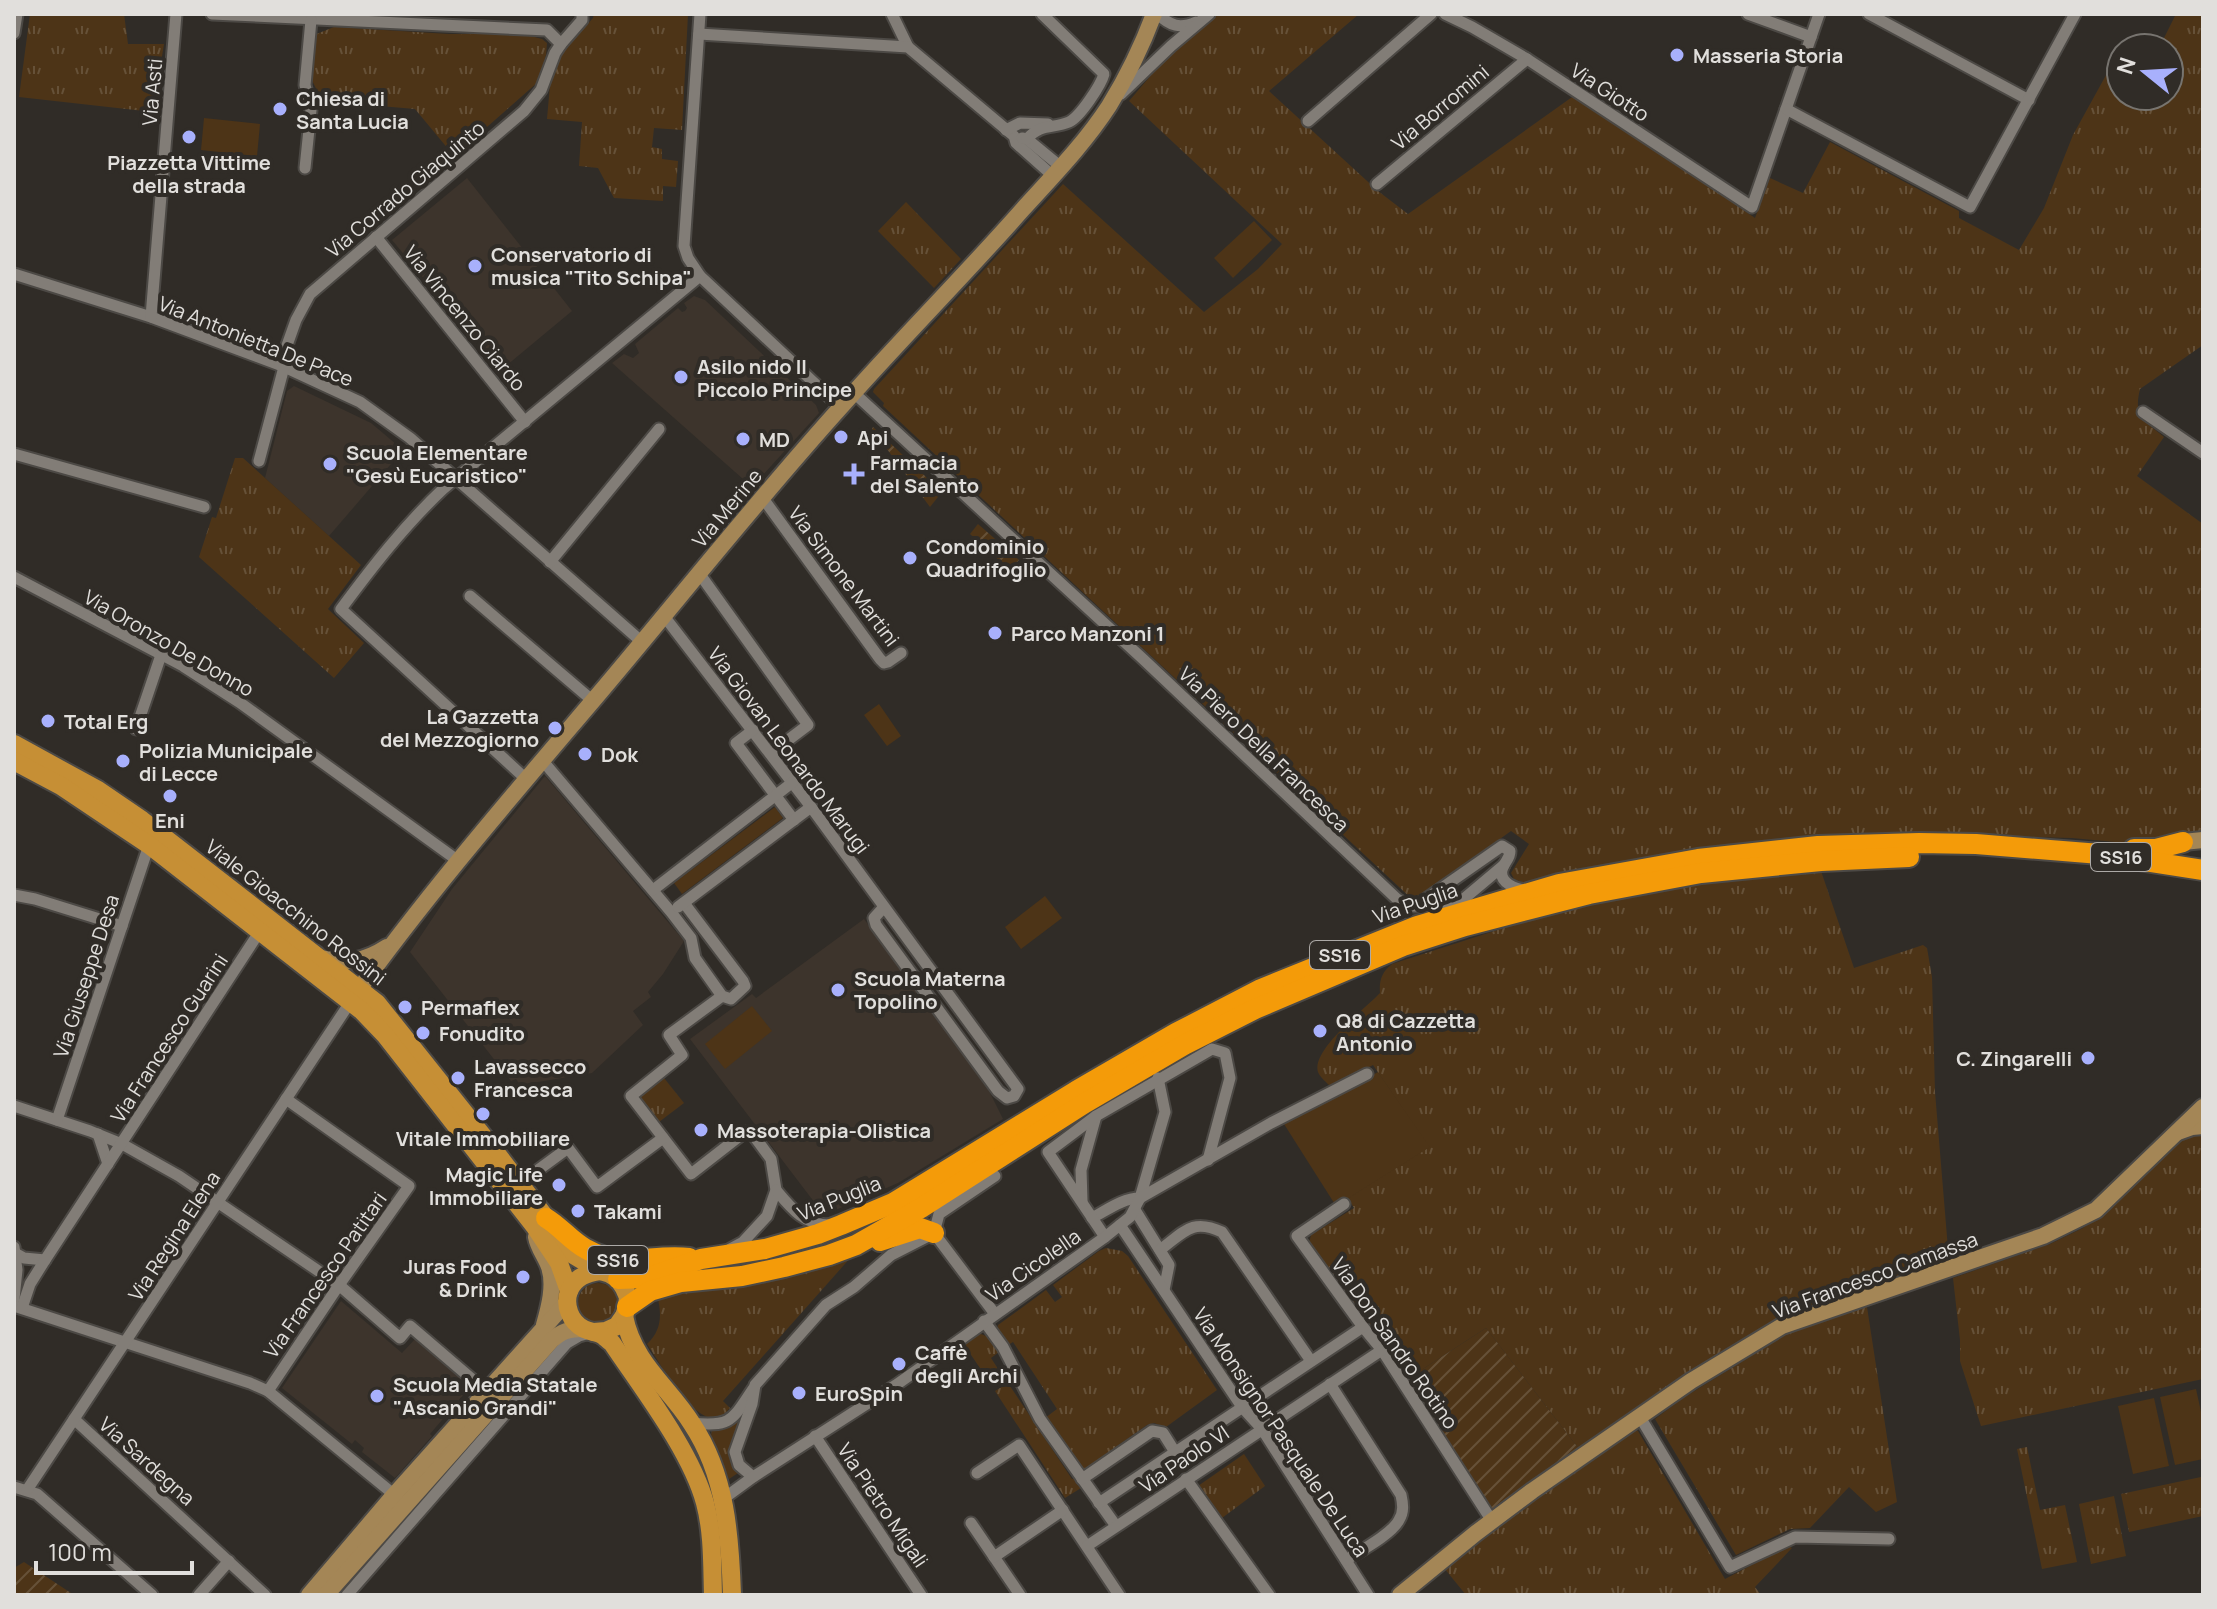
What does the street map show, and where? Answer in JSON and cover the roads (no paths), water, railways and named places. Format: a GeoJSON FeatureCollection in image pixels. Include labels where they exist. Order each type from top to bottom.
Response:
{"type":"FeatureCollection","features":[{"type":"Feature","properties":{"kind":"highway"},"geometry":{"type":"LineString","coordinates":[[2038,848],[2055,845],[2139,850],[2193,841]]}},
{"type":"Feature","properties":{"kind":"highway","name":"Via Puglia"},"geometry":{"type":"LineString","coordinates":[[609,1275],[647,1278],[708,1258],[765,1249],[841,1225],[893,1203],[1076,1091],[1176,1033],[1261,989],[1417,926],[1559,884],[1698,859],[1818,846],[1919,843],[2038,848],[2147,860],[2203,870]]}},
{"type":"Feature","properties":{"kind":"highway","name":"Via Puglia"},"geometry":{"type":"LineString","coordinates":[[626,1312],[650,1291],[681,1282],[742,1276],[784,1267],[856,1245],[1184,1045],[1255,1009],[1345,970],[1403,946],[1465,926],[1589,894],[1701,873],[1821,861],[1919,857],[2037,860],[2099,866],[2203,883]]}},
{"type":"Feature","properties":{"kind":"highway","name":"SS16"},"geometry":{"type":"LineString","coordinates":[[541,1222],[557,1225],[577,1244],[610,1259],[708,1258]]}},
{"type":"Feature","properties":{"kind":"highway"},"geometry":{"type":"LineString","coordinates":[[856,1245],[889,1239],[920,1228],[934,1233]]}},
{"type":"Feature","properties":{"kind":"main road","name":"Viale Gioacchino Rossini"},"geometry":{"type":"LineString","coordinates":[[14,744],[98,790],[142,820],[321,958],[355,995],[541,1222],[570,1253],[609,1275]]}},
{"type":"Feature","properties":{"kind":"main road","name":"Viale Gioacchino Rossini"},"geometry":{"type":"LineString","coordinates":[[14,761],[61,786],[149,845],[260,931],[355,995],[381,1007],[519,1184],[541,1222],[559,1263],[574,1322],[603,1335],[612,1343],[691,1467],[705,1501],[710,1527],[713,1595]]}},
{"type":"Feature","properties":{"kind":"main road"},"geometry":{"type":"LineString","coordinates":[[568,1296],[576,1280],[587,1273],[609,1275],[624,1288],[635,1348],[660,1385],[692,1423],[706,1450],[728,1522],[732,1595]]}},
{"type":"Feature","properties":{"kind":"main road"},"geometry":{"type":"LineString","coordinates":[[589,1330],[606,1331],[617,1326],[626,1312]]}},
{"type":"Feature","properties":{"kind":"street"},"geometry":{"type":"LineString","coordinates":[[14,33],[17,14]]}},
{"type":"Feature","properties":{"kind":"street","name":"Via Asti"},"geometry":{"type":"LineString","coordinates":[[151,317],[176,14]]}},
{"type":"Feature","properties":{"kind":"street"},"geometry":{"type":"LineString","coordinates":[[212,14],[547,30],[561,44]]}},
{"type":"Feature","properties":{"kind":"street"},"geometry":{"type":"LineString","coordinates":[[700,14],[684,246],[688,258],[700,276],[840,407]]}},
{"type":"Feature","properties":{"kind":"street"},"geometry":{"type":"LineString","coordinates":[[892,14],[908,47],[1010,133],[1016,143],[1057,171]]}},
{"type":"Feature","properties":{"kind":"street"},"geometry":{"type":"LineString","coordinates":[[1010,133],[1020,123],[1063,124],[1075,119],[1100,85],[1104,74],[1042,14]]}},
{"type":"Feature","properties":{"kind":"street"},"geometry":{"type":"LineString","coordinates":[[1156,14],[1173,26],[1182,26],[1207,16]]}},
{"type":"Feature","properties":{"kind":"street","name":"Via Merine"},"geometry":{"type":"LineString","coordinates":[[355,995],[457,860],[762,497],[853,392],[1057,171],[1107,109],[1125,80],[1156,14]]}},
{"type":"Feature","properties":{"kind":"street"},"geometry":{"type":"LineString","coordinates":[[1308,121],[1431,14]]}},
{"type":"Feature","properties":{"kind":"street","name":"Via Giotto"},"geometry":{"type":"LineString","coordinates":[[1445,14],[1527,59],[1752,207],[1786,109]]}},
{"type":"Feature","properties":{"kind":"street"},"geometry":{"type":"LineString","coordinates":[[1748,14],[1811,37]]}},
{"type":"Feature","properties":{"kind":"street"},"geometry":{"type":"LineString","coordinates":[[1819,14],[1786,109],[1970,207],[2075,14]]}},
{"type":"Feature","properties":{"kind":"street"},"geometry":{"type":"LineString","coordinates":[[1869,14],[2029,100]]}},
{"type":"Feature","properties":{"kind":"street"},"geometry":{"type":"LineString","coordinates":[[1107,109],[1171,46],[1207,16]]}},
{"type":"Feature","properties":{"kind":"street","name":"Via Corrado Giaquinto"},"geometry":{"type":"LineString","coordinates":[[259,461],[296,320],[310,294],[524,111],[541,90],[555,53],[582,17]]}},
{"type":"Feature","properties":{"kind":"street"},"geometry":{"type":"LineString","coordinates":[[305,168],[311,110],[305,85],[311,20]]}},
{"type":"Feature","properties":{"kind":"street"},"geometry":{"type":"LineString","coordinates":[[699,34],[908,47]]}},
{"type":"Feature","properties":{"kind":"street","name":"Via Borromini"},"geometry":{"type":"LineString","coordinates":[[1377,184],[1527,59]]}},
{"type":"Feature","properties":{"kind":"street"},"geometry":{"type":"LineString","coordinates":[[1027,139],[1038,129],[1052,124]]}},
{"type":"Feature","properties":{"kind":"street"},"geometry":{"type":"LineString","coordinates":[[1010,133],[1027,139],[1057,171]]}},
{"type":"Feature","properties":{"kind":"street","name":"Via Vincenzo Ciardo"},"geometry":{"type":"LineString","coordinates":[[376,237],[525,422]]}},
{"type":"Feature","properties":{"kind":"street","name":"Via Antonietta De Pace"},"geometry":{"type":"LineString","coordinates":[[14,274],[151,317],[282,366],[360,402],[410,438],[642,642]]}},
{"type":"Feature","properties":{"kind":"street"},"geometry":{"type":"LineString","coordinates":[[526,779],[341,609],[414,517],[700,276]]}},
{"type":"Feature","properties":{"kind":"street","name":"Via Piero Della Francesca"},"geometry":{"type":"LineString","coordinates":[[853,392],[1397,899],[1408,906],[1416,906],[1502,846],[1510,851],[1502,870],[1508,885],[1521,890],[1559,884]]}},
{"type":"Feature","properties":{"kind":"street"},"geometry":{"type":"LineString","coordinates":[[2143,412],[2203,453]]}},
{"type":"Feature","properties":{"kind":"street"},"geometry":{"type":"LineString","coordinates":[[550,562],[659,429]]}},
{"type":"Feature","properties":{"kind":"street"},"geometry":{"type":"LineString","coordinates":[[14,454],[204,507]]}},
{"type":"Feature","properties":{"kind":"street","name":"Via Simone Martini"},"geometry":{"type":"LineString","coordinates":[[762,497],[880,659],[888,662],[901,653]]}},
{"type":"Feature","properties":{"kind":"street"},"geometry":{"type":"LineString","coordinates":[[699,573],[808,725],[771,753]]}},
{"type":"Feature","properties":{"kind":"street","name":"Via Oronzo De Donno"},"geometry":{"type":"LineString","coordinates":[[14,577],[161,655],[239,702],[457,860]]}},
{"type":"Feature","properties":{"kind":"street"},"geometry":{"type":"LineString","coordinates":[[470,596],[593,701]]}},
{"type":"Feature","properties":{"kind":"street","name":"Via Giovan Leonardo Marugi"},"geometry":{"type":"LineString","coordinates":[[664,616],[793,782],[1018,1089],[1014,1096],[1007,1098],[998,1091],[876,925],[874,918],[884,907]]}},
{"type":"Feature","properties":{"kind":"street"},"geometry":{"type":"LineString","coordinates":[[136,729],[161,655]]}},
{"type":"Feature","properties":{"kind":"street"},"geometry":{"type":"LineString","coordinates":[[753,730],[736,743],[794,820]]}},
{"type":"Feature","properties":{"kind":"street"},"geometry":{"type":"LineString","coordinates":[[542,760],[671,912],[691,938],[695,958],[722,996],[731,999],[743,990],[743,981],[684,903]]}},
{"type":"Feature","properties":{"kind":"street"},"geometry":{"type":"LineString","coordinates":[[653,890],[793,782]]}},
{"type":"Feature","properties":{"kind":"street"},"geometry":{"type":"LineString","coordinates":[[671,912],[811,807]]}},
{"type":"Feature","properties":{"kind":"street","name":"Via Giuseppe Desa"},"geometry":{"type":"LineString","coordinates":[[57,1120],[149,845]]}},
{"type":"Feature","properties":{"kind":"street"},"geometry":{"type":"LineString","coordinates":[[1417,926],[1452,908],[1504,865]]}},
{"type":"Feature","properties":{"kind":"street"},"geometry":{"type":"LineString","coordinates":[[14,895],[122,926]]}},
{"type":"Feature","properties":{"kind":"street","name":"Via Francesco Guarini"},"geometry":{"type":"LineString","coordinates":[[17,1304],[260,931]]}},
{"type":"Feature","properties":{"kind":"street","name":"Via Merine"},"geometry":{"type":"LineString","coordinates":[[321,958],[337,962],[360,961],[391,944]]}},
{"type":"Feature","properties":{"kind":"street"},"geometry":{"type":"LineString","coordinates":[[925,991],[939,982]]}},
{"type":"Feature","properties":{"kind":"street","name":"Via Regina Elena"},"geometry":{"type":"LineString","coordinates":[[27,1490],[355,995]]}},
{"type":"Feature","properties":{"kind":"street"},"geometry":{"type":"LineString","coordinates":[[708,1258],[743,1242],[767,1216],[776,1190],[771,1159],[751,1132],[745,1132],[691,1174],[631,1096],[682,1055],[669,1035],[722,996]]}},
{"type":"Feature","properties":{"kind":"street"},"geometry":{"type":"LineString","coordinates":[[1105,1237],[1048,1152],[1096,1116],[1212,1049],[1225,1053],[1230,1078],[1208,1160]]}},
{"type":"Feature","properties":{"kind":"street"},"geometry":{"type":"LineString","coordinates":[[1092,1218],[1122,1202],[1140,1198],[1271,1123],[1367,1074]]}},
{"type":"Feature","properties":{"kind":"street","name":"Via Cicolella"},"geometry":{"type":"LineString","coordinates":[[723,1499],[896,1385],[1105,1237],[1128,1217],[1140,1198],[1165,1112],[1158,1078]]}},
{"type":"Feature","properties":{"kind":"street","name":"Via Francesco Patitari"},"geometry":{"type":"LineString","coordinates":[[268,1391],[409,1186],[286,1099]]}},
{"type":"Feature","properties":{"kind":"street"},"geometry":{"type":"LineString","coordinates":[[15,1107],[122,1144],[179,1176],[339,1285],[400,1338],[410,1326],[473,1380]]}},
{"type":"Feature","properties":{"kind":"street","name":"Via Francesco Camassa"},"geometry":{"type":"LineString","coordinates":[[1400,1595],[1492,1521],[1691,1381],[1782,1326],[1993,1254],[2073,1223],[2096,1210],[2203,1107]]}},
{"type":"Feature","properties":{"kind":"street"},"geometry":{"type":"LineString","coordinates":[[1082,1204],[1081,1170],[1096,1116]]}},
{"type":"Feature","properties":{"kind":"street"},"geometry":{"type":"LineString","coordinates":[[2173,1134],[2203,1126]]}},
{"type":"Feature","properties":{"kind":"street","name":"Via Francesco Guarini"},"geometry":{"type":"LineString","coordinates":[[98,1134],[108,1164]]}},
{"type":"Feature","properties":{"kind":"street"},"geometry":{"type":"LineString","coordinates":[[519,1184],[568,1148],[597,1187],[663,1138]]}},
{"type":"Feature","properties":{"kind":"street"},"geometry":{"type":"LineString","coordinates":[[692,1423],[716,1426],[734,1418],[755,1385],[826,1305],[854,1287],[891,1255],[934,1233],[939,1214],[995,1176]]}},
{"type":"Feature","properties":{"kind":"street"},"geometry":{"type":"LineString","coordinates":[[776,1190],[798,1215],[819,1225],[841,1225]]}},
{"type":"Feature","properties":{"kind":"street"},"geometry":{"type":"LineString","coordinates":[[1122,1202],[1128,1217]]}},
{"type":"Feature","properties":{"kind":"street","name":"Via Don Sandro Rotino"},"geometry":{"type":"LineString","coordinates":[[1344,1204],[1297,1236],[1382,1350],[1492,1521]]}},
{"type":"Feature","properties":{"kind":"street","name":"Via Monsignor Pasquale De Luca"},"geometry":{"type":"LineString","coordinates":[[1128,1217],[1160,1250],[1169,1265],[1164,1290]]}},
{"type":"Feature","properties":{"kind":"street","name":"Via Monsignor Pasquale De Luca"},"geometry":{"type":"LineString","coordinates":[[1128,1217],[1164,1290],[1242,1407],[1262,1429],[1368,1595]]}},
{"type":"Feature","properties":{"kind":"street"},"geometry":{"type":"LineString","coordinates":[[541,1222],[537,1242],[550,1268],[551,1280],[543,1327]]}},
{"type":"Feature","properties":{"kind":"street"},"geometry":{"type":"LineString","coordinates":[[1160,1250],[1193,1225],[1208,1226],[1222,1232],[1311,1361]]}},
{"type":"Feature","properties":{"kind":"street"},"geometry":{"type":"LineString","coordinates":[[934,1233],[995,1314]]}},
{"type":"Feature","properties":{"kind":"street"},"geometry":{"type":"LineString","coordinates":[[14,1247],[17,1304],[268,1391],[400,1500]]}},
{"type":"Feature","properties":{"kind":"street"},"geometry":{"type":"LineString","coordinates":[[15,1253],[24,1258],[45,1260]]}},
{"type":"Feature","properties":{"kind":"street"},"geometry":{"type":"LineString","coordinates":[[326,1595],[568,1296]]}},
{"type":"Feature","properties":{"kind":"street"},"geometry":{"type":"LineString","coordinates":[[984,1321],[1003,1347],[1040,1419],[1116,1526]]}},
{"type":"Feature","properties":{"kind":"street","name":"Via Paolo VI"},"geometry":{"type":"LineString","coordinates":[[1099,1503],[1363,1327]]}},
{"type":"Feature","properties":{"kind":"street"},"geometry":{"type":"LineString","coordinates":[[309,1595],[552,1340],[561,1332],[571,1329],[589,1330]]}},
{"type":"Feature","properties":{"kind":"street"},"geometry":{"type":"LineString","coordinates":[[347,1595],[567,1343],[589,1330]]}},
{"type":"Feature","properties":{"kind":"street","name":"Via Paolo VI"},"geometry":{"type":"LineString","coordinates":[[1087,1546],[1382,1350]]}},
{"type":"Feature","properties":{"kind":"street"},"geometry":{"type":"LineString","coordinates":[[1330,1384],[1401,1495],[1403,1507],[1400,1520],[1393,1528],[1346,1560]]}},
{"type":"Feature","properties":{"kind":"street"},"geometry":{"type":"LineString","coordinates":[[753,1477],[739,1465],[735,1452],[752,1404],[755,1385]]}},
{"type":"Feature","properties":{"kind":"street"},"geometry":{"type":"LineString","coordinates":[[1640,1417],[1730,1567],[1795,1537],[1889,1539]]}},
{"type":"Feature","properties":{"kind":"street","name":"Via Sardegna"},"geometry":{"type":"LineString","coordinates":[[74,1419],[265,1595]]}},
{"type":"Feature","properties":{"kind":"street","name":"Via Paolo VI"},"geometry":{"type":"LineString","coordinates":[[1082,1479],[1152,1431],[1163,1433],[1175,1452]]}},
{"type":"Feature","properties":{"kind":"street","name":"Via Pietro Migali"},"geometry":{"type":"LineString","coordinates":[[815,1436],[921,1595]]}},
{"type":"Feature","properties":{"kind":"street"},"geometry":{"type":"LineString","coordinates":[[977,1473],[1019,1445],[1119,1595]]}},
{"type":"Feature","properties":{"kind":"street"},"geometry":{"type":"LineString","coordinates":[[1186,1479],[1263,1592]]}},
{"type":"Feature","properties":{"kind":"street"},"geometry":{"type":"LineString","coordinates":[[14,1487],[37,1494],[152,1595]]}},
{"type":"Feature","properties":{"kind":"street"},"geometry":{"type":"LineString","coordinates":[[994,1557],[1063,1510]]}},
{"type":"Feature","properties":{"kind":"street"},"geometry":{"type":"LineString","coordinates":[[971,1523],[1020,1595]]}},
{"type":"Feature","properties":{"kind":"street"},"geometry":{"type":"LineString","coordinates":[[199,1595],[229,1561]]}},
{"type":"Feature","properties":{"kind":"place","name":"Masseria Storia"},"geometry":{"type":"Point","coordinates":[1677,55]}},
{"type":"Feature","properties":{"kind":"place","name":"Chiesa di Santa Lucia"},"geometry":{"type":"Point","coordinates":[280,109]}},
{"type":"Feature","properties":{"kind":"place","name":"Piazzetta Vittime della strada"},"geometry":{"type":"Point","coordinates":[189,137]}},
{"type":"Feature","properties":{"kind":"place","name":"Conservatorio di musica \"Tito Schipa\""},"geometry":{"type":"Point","coordinates":[475,266]}},
{"type":"Feature","properties":{"kind":"place","name":"Asilo nido Il Piccolo Principe"},"geometry":{"type":"Point","coordinates":[681,377]}},
{"type":"Feature","properties":{"kind":"place","name":"Api"},"geometry":{"type":"Point","coordinates":[841,437]}},
{"type":"Feature","properties":{"kind":"place","name":"MD"},"geometry":{"type":"Point","coordinates":[743,439]}},
{"type":"Feature","properties":{"kind":"place","name":"Scuola Elementare \"Gesù Eucaristico\""},"geometry":{"type":"Point","coordinates":[330,464]}},
{"type":"Feature","properties":{"kind":"place","name":"Farmacia del Salento"},"geometry":{"type":"Point","coordinates":[854,474]}},
{"type":"Feature","properties":{"kind":"place","name":"Condominio Quadrifoglio"},"geometry":{"type":"Point","coordinates":[910,558]}},
{"type":"Feature","properties":{"kind":"place","name":"Parco Manzoni 1"},"geometry":{"type":"Point","coordinates":[995,633]}},
{"type":"Feature","properties":{"kind":"place","name":"Total Erg"},"geometry":{"type":"Point","coordinates":[48,721]}},
{"type":"Feature","properties":{"kind":"place","name":"La Gazzetta del Mezzogiorno"},"geometry":{"type":"Point","coordinates":[555,728]}},
{"type":"Feature","properties":{"kind":"place","name":"Dok"},"geometry":{"type":"Point","coordinates":[585,754]}},
{"type":"Feature","properties":{"kind":"place","name":"Polizia Municipale di Lecce"},"geometry":{"type":"Point","coordinates":[123,761]}},
{"type":"Feature","properties":{"kind":"place","name":"Eni"},"geometry":{"type":"Point","coordinates":[170,796]}},
{"type":"Feature","properties":{"kind":"place","name":"Scuola Materna Topolino"},"geometry":{"type":"Point","coordinates":[838,990]}},
{"type":"Feature","properties":{"kind":"place","name":"Permaflex"},"geometry":{"type":"Point","coordinates":[405,1007]}},
{"type":"Feature","properties":{"kind":"place","name":"Q8 di Cazzetta Antonio"},"geometry":{"type":"Point","coordinates":[1320,1031]}},
{"type":"Feature","properties":{"kind":"place","name":"Fonudito"},"geometry":{"type":"Point","coordinates":[423,1033]}},
{"type":"Feature","properties":{"kind":"place","name":"C. Zingarelli"},"geometry":{"type":"Point","coordinates":[2088,1058]}},
{"type":"Feature","properties":{"kind":"place","name":"Lavassecco Francesca"},"geometry":{"type":"Point","coordinates":[458,1078]}},
{"type":"Feature","properties":{"kind":"place","name":"Vitale Immobiliare"},"geometry":{"type":"Point","coordinates":[483,1114]}},
{"type":"Feature","properties":{"kind":"place","name":"Massoterapia-Olistica"},"geometry":{"type":"Point","coordinates":[701,1130]}},
{"type":"Feature","properties":{"kind":"place","name":"Magic Life Immobiliare"},"geometry":{"type":"Point","coordinates":[559,1185]}},
{"type":"Feature","properties":{"kind":"place","name":"Takami"},"geometry":{"type":"Point","coordinates":[578,1211]}},
{"type":"Feature","properties":{"kind":"place","name":"Juras Food & Drink"},"geometry":{"type":"Point","coordinates":[523,1277]}},
{"type":"Feature","properties":{"kind":"place","name":"Caffè degli Archi"},"geometry":{"type":"Point","coordinates":[899,1364]}},
{"type":"Feature","properties":{"kind":"place","name":"EuroSpin"},"geometry":{"type":"Point","coordinates":[799,1393]}},
{"type":"Feature","properties":{"kind":"place","name":"Scuola Media Statale \"Ascanio Grandi\""},"geometry":{"type":"Point","coordinates":[377,1396]}}]}
